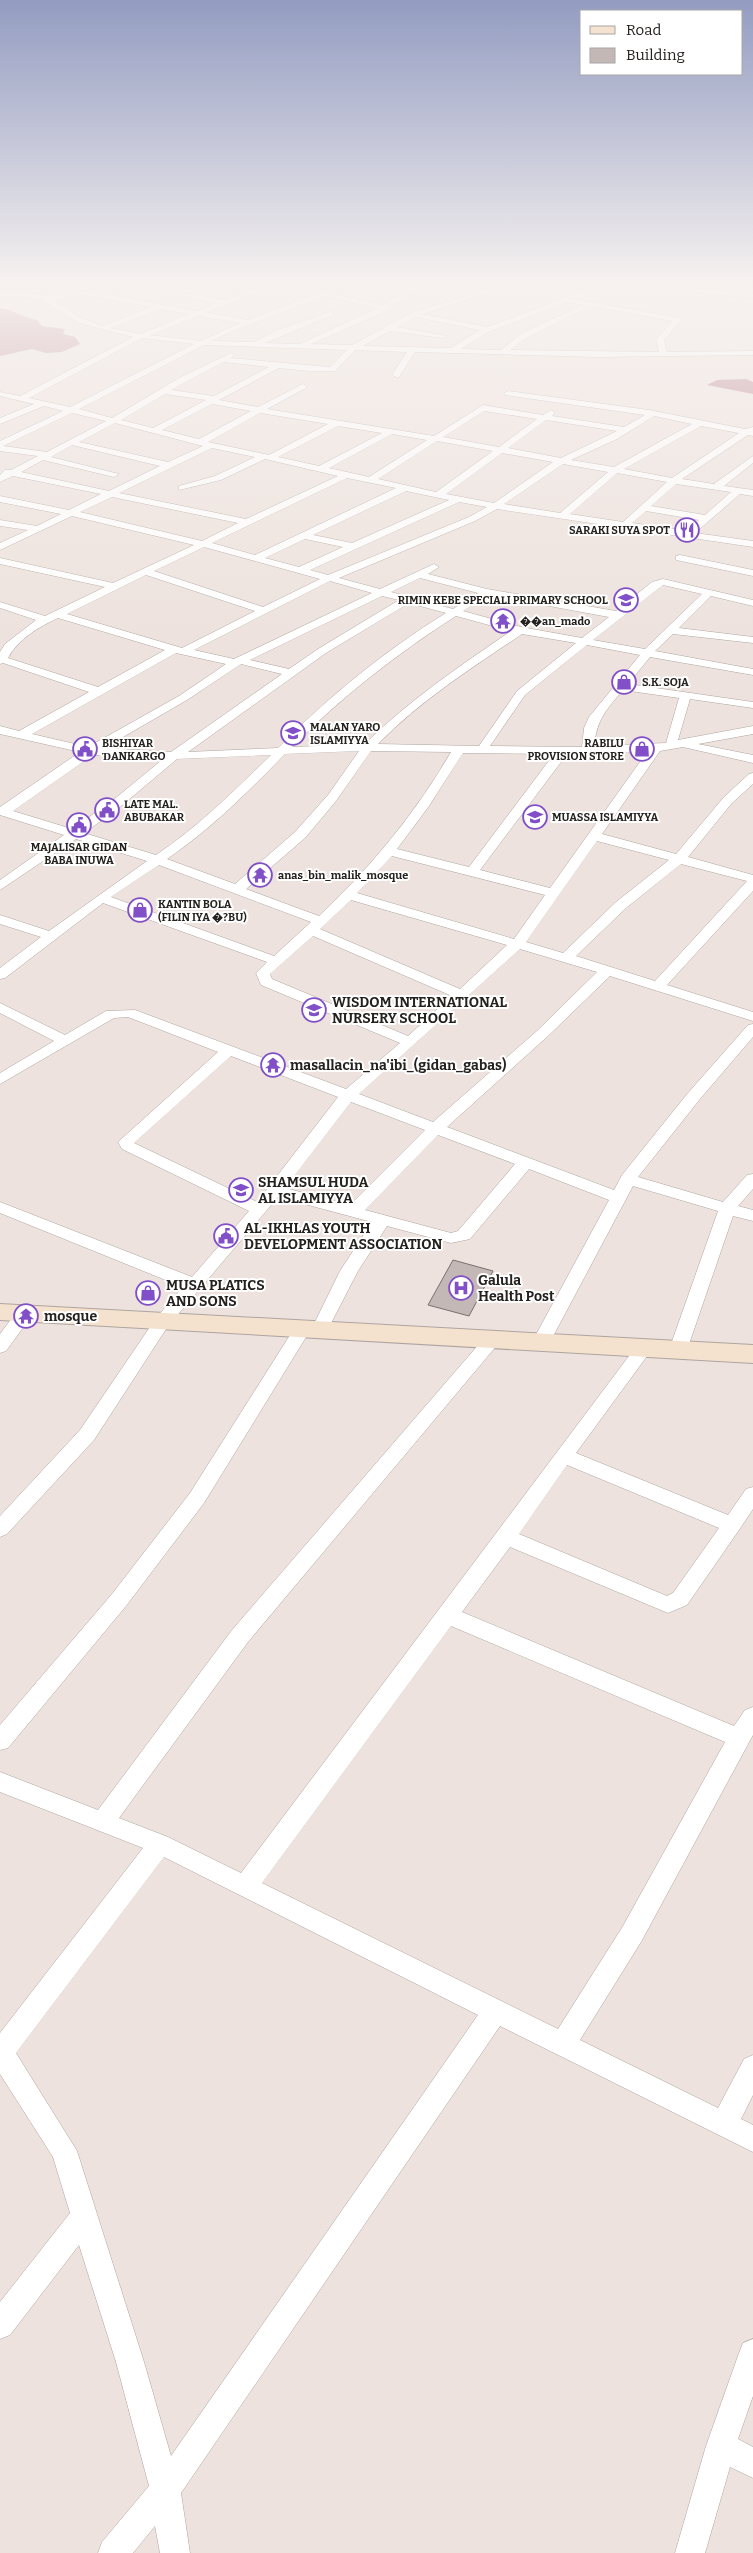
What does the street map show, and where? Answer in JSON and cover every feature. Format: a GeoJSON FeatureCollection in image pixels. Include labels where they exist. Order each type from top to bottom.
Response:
{"type":"FeatureCollection","features":[{"type":"Feature","properties":{"kind":"street"},"geometry":{"type":"LineString","coordinates":[[3,418],[37,405]]}},
{"type":"Feature","properties":{"kind":"street"},"geometry":{"type":"LineString","coordinates":[[52,405],[206,444],[458,499],[753,544]]}},
{"type":"Feature","properties":{"kind":"street"},"geometry":{"type":"LineString","coordinates":[[0,444],[81,405]]}},
{"type":"Feature","properties":{"kind":"street"},"geometry":{"type":"LineString","coordinates":[[0,479],[140,405]]}},
{"type":"Feature","properties":{"kind":"street"},"geometry":{"type":"LineString","coordinates":[[154,431],[204,405]]}},
{"type":"Feature","properties":{"kind":"street"},"geometry":{"type":"LineString","coordinates":[[237,405],[336,424],[436,438],[613,472],[753,494]]}},
{"type":"Feature","properties":{"kind":"street"},"geometry":{"type":"LineString","coordinates":[[0,555],[0,549],[74,514],[111,493],[169,465],[267,405]]}},
{"type":"Feature","properties":{"kind":"street"},"geometry":{"type":"LineString","coordinates":[[438,495],[545,417],[565,405]]}},
{"type":"Feature","properties":{"kind":"street"},"geometry":{"type":"LineString","coordinates":[[591,405],[652,414],[698,424],[751,431]]}},
{"type":"Feature","properties":{"kind":"street"},"geometry":{"type":"LineString","coordinates":[[370,480],[483,408],[626,430]]}},
{"type":"Feature","properties":{"kind":"street"},"geometry":{"type":"LineString","coordinates":[[21,735],[98,691],[179,650],[329,578],[388,555],[496,506],[559,462],[626,430],[652,414]]}},
{"type":"Feature","properties":{"kind":"street"},"geometry":{"type":"LineString","coordinates":[[182,488],[218,478],[268,457],[336,424]]}},
{"type":"Feature","properties":{"kind":"street"},"geometry":{"type":"LineString","coordinates":[[562,516],[613,472],[698,424]]}},
{"type":"Feature","properties":{"kind":"street"},"geometry":{"type":"LineString","coordinates":[[625,525],[673,481],[751,431]]}},
{"type":"Feature","properties":{"kind":"street"},"geometry":{"type":"LineString","coordinates":[[321,469],[390,432]]}},
{"type":"Feature","properties":{"kind":"street"},"geometry":{"type":"LineString","coordinates":[[69,442],[169,465]]}},
{"type":"Feature","properties":{"kind":"street"},"geometry":{"type":"LineString","coordinates":[[0,448],[43,456],[114,474]]}},
{"type":"Feature","properties":{"kind":"street"},"geometry":{"type":"LineString","coordinates":[[715,488],[753,459]]}},
{"type":"Feature","properties":{"kind":"street"},"geometry":{"type":"LineString","coordinates":[[0,471],[245,522]]}},
{"type":"Feature","properties":{"kind":"street"},"geometry":{"type":"LineString","coordinates":[[98,691],[1,660],[4,645],[33,626],[112,586],[346,475]]}},
{"type":"Feature","properties":{"kind":"street"},"geometry":{"type":"LineString","coordinates":[[257,558],[404,488]]}},
{"type":"Feature","properties":{"kind":"street"},"geometry":{"type":"LineString","coordinates":[[688,534],[738,491]]}},
{"type":"Feature","properties":{"kind":"street"},"geometry":{"type":"LineString","coordinates":[[0,499],[200,543],[520,630],[753,672]]}},
{"type":"Feature","properties":{"kind":"street"},"geometry":{"type":"LineString","coordinates":[[301,570],[458,499]]}},
{"type":"Feature","properties":{"kind":"street"},"geometry":{"type":"LineString","coordinates":[[643,508],[707,518]]}},
{"type":"Feature","properties":{"kind":"street"},"geometry":{"type":"LineString","coordinates":[[0,522],[40,529]]}},
{"type":"Feature","properties":{"kind":"street"},"geometry":{"type":"LineString","coordinates":[[741,542],[753,532]]}},
{"type":"Feature","properties":{"kind":"street"},"geometry":{"type":"LineString","coordinates":[[305,536],[388,555]]}},
{"type":"Feature","properties":{"kind":"street"},"geometry":{"type":"LineString","coordinates":[[680,558],[753,573]]}},
{"type":"Feature","properties":{"kind":"street"},"geometry":{"type":"LineString","coordinates":[[0,561],[112,586]]}},
{"type":"Feature","properties":{"kind":"street"},"geometry":{"type":"LineString","coordinates":[[1,811],[90,750],[183,698],[237,662],[378,592],[434,567]]}},
{"type":"Feature","properties":{"kind":"street"},"geometry":{"type":"LineString","coordinates":[[143,571],[262,610]]}},
{"type":"Feature","properties":{"kind":"street"},"geometry":{"type":"LineString","coordinates":[[418,574],[487,592],[618,615]]}},
{"type":"Feature","properties":{"kind":"street"},"geometry":{"type":"LineString","coordinates":[[483,748],[521,693],[659,583],[753,603]]}},
{"type":"Feature","properties":{"kind":"street"},"geometry":{"type":"LineString","coordinates":[[0,975],[49,935],[187,840],[346,692],[429,628],[487,592]]}},
{"type":"Feature","properties":{"kind":"street"},"geometry":{"type":"LineString","coordinates":[[588,749],[590,728],[595,717],[646,654],[708,593]]}},
{"type":"Feature","properties":{"kind":"street"},"geometry":{"type":"LineString","coordinates":[[0,886],[116,804],[174,756],[291,673],[361,626],[407,600]]}},
{"type":"Feature","properties":{"kind":"street"},"geometry":{"type":"LineString","coordinates":[[0,605],[45,620]]}},
{"type":"Feature","properties":{"kind":"street"},"geometry":{"type":"LineString","coordinates":[[57,614],[179,650],[291,673]]}},
{"type":"Feature","properties":{"kind":"street"},"geometry":{"type":"LineString","coordinates":[[237,890],[300,835],[332,798],[368,747],[398,717],[433,690],[520,630]]}},
{"type":"Feature","properties":{"kind":"street"},"geometry":{"type":"LineString","coordinates":[[670,630],[753,640]]}},
{"type":"Feature","properties":{"kind":"street"},"geometry":{"type":"LineString","coordinates":[[620,686],[753,705]]}},
{"type":"Feature","properties":{"kind":"street"},"geometry":{"type":"LineString","coordinates":[[0,1529],[87,1435],[162,1322],[276,1191],[328,1119],[349,1094],[410,1042],[518,944],[595,836],[669,745],[685,696]]}},
{"type":"Feature","properties":{"kind":"street"},"geometry":{"type":"LineString","coordinates":[[0,730],[90,750],[174,756],[368,747],[588,749],[669,745],[753,730]]}},
{"type":"Feature","properties":{"kind":"street"},"geometry":{"type":"LineString","coordinates":[[669,745],[753,759]]}},
{"type":"Feature","properties":{"kind":"street"},"geometry":{"type":"LineString","coordinates":[[410,1042],[266,982],[263,973],[349,895],[388,851],[444,776],[460,748]]}},
{"type":"Feature","properties":{"kind":"street"},"geometry":{"type":"LineString","coordinates":[[472,872],[563,750]]}},
{"type":"Feature","properties":{"kind":"street"},"geometry":{"type":"LineString","coordinates":[[566,958],[621,905],[679,859],[702,834],[728,800],[753,777]]}},
{"type":"Feature","properties":{"kind":"street"},"geometry":{"type":"LineString","coordinates":[[1,811],[158,860],[237,890],[462,995]]}},
{"type":"Feature","properties":{"kind":"street"},"geometry":{"type":"LineString","coordinates":[[595,836],[753,878]]}},
{"type":"Feature","properties":{"kind":"street"},"geometry":{"type":"LineString","coordinates":[[388,851],[554,893]]}},
{"type":"Feature","properties":{"kind":"street"},"geometry":{"type":"LineString","coordinates":[[659,986],[753,884]]}},
{"type":"Feature","properties":{"kind":"street"},"geometry":{"type":"LineString","coordinates":[[349,895],[608,970],[753,1017]]}},
{"type":"Feature","properties":{"kind":"street"},"geometry":{"type":"LineString","coordinates":[[101,898],[276,961]]}},
{"type":"Feature","properties":{"kind":"street"},"geometry":{"type":"LineString","coordinates":[[0,919],[49,935]]}},
{"type":"Feature","properties":{"kind":"street"},"geometry":{"type":"LineString","coordinates":[[354,1211],[436,1128],[543,1033],[608,970]]}},
{"type":"Feature","properties":{"kind":"street"},"geometry":{"type":"LineString","coordinates":[[0,1007],[65,1042]]}},
{"type":"Feature","properties":{"kind":"street"},"geometry":{"type":"LineString","coordinates":[[0,1079],[111,1014],[130,1013],[349,1094],[617,1197]]}},
{"type":"Feature","properties":{"kind":"street"},"geometry":{"type":"LineString","coordinates":[[542,1342],[628,1179],[694,1096],[753,1028]]}},
{"type":"Feature","properties":{"kind":"street"},"geometry":{"type":"LineString","coordinates":[[229,1050],[126,1142],[128,1146],[260,1210]]}},
{"type":"Feature","properties":{"kind":"street"},"geometry":{"type":"LineString","coordinates":[[276,1191],[458,1238],[464,1235],[526,1162]]}},
{"type":"Feature","properties":{"kind":"street"},"geometry":{"type":"LineString","coordinates":[[678,1350],[727,1208],[753,1178]]}},
{"type":"Feature","properties":{"kind":"street"},"geometry":{"type":"LineString","coordinates":[[628,1179],[753,1216]]}},
{"type":"Feature","properties":{"kind":"street"},"geometry":{"type":"LineString","coordinates":[[0,1207],[195,1285]]}},
{"type":"Feature","properties":{"kind":"street"},"geometry":{"type":"LineString","coordinates":[[0,1741],[119,1600],[197,1498],[312,1329],[383,1219]]}},
{"type":"Feature","properties":{"kind":"street"},"geometry":{"type":"LineString","coordinates":[[0,1312],[753,1354]]}},
{"type":"Feature","properties":{"kind":"street"},"geometry":{"type":"LineString","coordinates":[[0,1347],[24,1314]]}},
{"type":"Feature","properties":{"kind":"street"},"geometry":{"type":"LineString","coordinates":[[102,1822],[240,1636],[492,1340]]}},
{"type":"Feature","properties":{"kind":"street"},"geometry":{"type":"LineString","coordinates":[[245,1886],[506,1537],[563,1456],[644,1348]]}},
{"type":"Feature","properties":{"kind":"street"},"geometry":{"type":"LineString","coordinates":[[563,1456],[732,1525]]}},
{"type":"Feature","properties":{"kind":"street"},"geometry":{"type":"LineString","coordinates":[[506,1537],[668,1605],[680,1599],[753,1494]]}},
{"type":"Feature","properties":{"kind":"street"},"geometry":{"type":"LineString","coordinates":[[447,1615],[739,1738]]}},
{"type":"Feature","properties":{"kind":"street"},"geometry":{"type":"LineString","coordinates":[[563,2044],[632,1934],[739,1738],[753,1716]]}},
{"type":"Feature","properties":{"kind":"street"},"geometry":{"type":"LineString","coordinates":[[3,1788],[160,1844],[753,2139]]}},
{"type":"Feature","properties":{"kind":"street"},"geometry":{"type":"LineString","coordinates":[[160,1844],[0,2053],[64,2151],[166,2490],[175,2553]]}},
{"type":"Feature","properties":{"kind":"street"},"geometry":{"type":"LineString","coordinates":[[113,2553],[166,2490],[495,2011]]}},
{"type":"Feature","properties":{"kind":"street"},"geometry":{"type":"LineString","coordinates":[[724,2124],[753,2068]]}},
{"type":"Feature","properties":{"kind":"street"},"geometry":{"type":"LineString","coordinates":[[0,2325],[85,2216]]}},
{"type":"Feature","properties":{"kind":"street"},"geometry":{"type":"LineString","coordinates":[[690,2553],[721,2446],[753,2353]]}},
{"type":"Feature","properties":{"kind":"street"},"geometry":{"type":"LineString","coordinates":[[721,2446],[753,2463]]}},
{"type":"Feature","properties":{"kind":"building","name":"Galula Health Post"},"geometry":{"type":"Polygon","coordinates":[[[453,1260],[493,1271],[469,1316],[428,1305],[453,1260]]]}},
{"type":"Feature","properties":{"kind":"place","name":"SARAKI SUYA SPOT"},"geometry":{"type":"Point","coordinates":[687,530]}},
{"type":"Feature","properties":{"kind":"place","name":"RIMIN KEBE SPECIALI PRIMARY SCHOOL"},"geometry":{"type":"Point","coordinates":[626,600]}},
{"type":"Feature","properties":{"kind":"place","name":"��an_mado"},"geometry":{"type":"Point","coordinates":[503,621]}},
{"type":"Feature","properties":{"kind":"place","name":"S.K. SOJA"},"geometry":{"type":"Point","coordinates":[624,682]}},
{"type":"Feature","properties":{"kind":"place","name":"MALAN YARO ISLAMIYYA"},"geometry":{"type":"Point","coordinates":[293,733]}},
{"type":"Feature","properties":{"kind":"place","name":"BISHIYAR ƊANKARGO"},"geometry":{"type":"Point","coordinates":[85,749]}},
{"type":"Feature","properties":{"kind":"place","name":"RABILU PROVISION STORE"},"geometry":{"type":"Point","coordinates":[642,749]}},
{"type":"Feature","properties":{"kind":"place","name":"LATE MAL. ABUBAKAR"},"geometry":{"type":"Point","coordinates":[107,810]}},
{"type":"Feature","properties":{"kind":"place","name":"MUASSA ISLAMIYYA"},"geometry":{"type":"Point","coordinates":[535,817]}},
{"type":"Feature","properties":{"kind":"place","name":"MAJALISAR GIDAN BABA INUWA"},"geometry":{"type":"Point","coordinates":[79,825]}},
{"type":"Feature","properties":{"kind":"place","name":"anas_bin_malik_mosque"},"geometry":{"type":"Point","coordinates":[260,875]}},
{"type":"Feature","properties":{"kind":"place","name":"KANTIN BOLA (FILIN IYA �?BU)"},"geometry":{"type":"Point","coordinates":[140,910]}},
{"type":"Feature","properties":{"kind":"place","name":"WISDOM INTERNATIONAL NURSERY SCHOOL"},"geometry":{"type":"Point","coordinates":[314,1010]}},
{"type":"Feature","properties":{"kind":"place","name":"masallacin_na'ibi_(gidan_gabas)"},"geometry":{"type":"Point","coordinates":[273,1065]}},
{"type":"Feature","properties":{"kind":"place","name":"SHAMSUL HUDA AL ISLAMIYYA"},"geometry":{"type":"Point","coordinates":[241,1190]}},
{"type":"Feature","properties":{"kind":"place","name":"AL-IKHLAS YOUTH DEVELOPMENT ASSOCIATION"},"geometry":{"type":"Point","coordinates":[226,1236]}},
{"type":"Feature","properties":{"kind":"place","name":"Galula Health Post"},"geometry":{"type":"Point","coordinates":[461,1288]}},
{"type":"Feature","properties":{"kind":"place","name":"MUSA PLATICS AND SONS"},"geometry":{"type":"Point","coordinates":[148,1293]}},
{"type":"Feature","properties":{"kind":"place","name":"mosque"},"geometry":{"type":"Point","coordinates":[26,1316]}}]}
